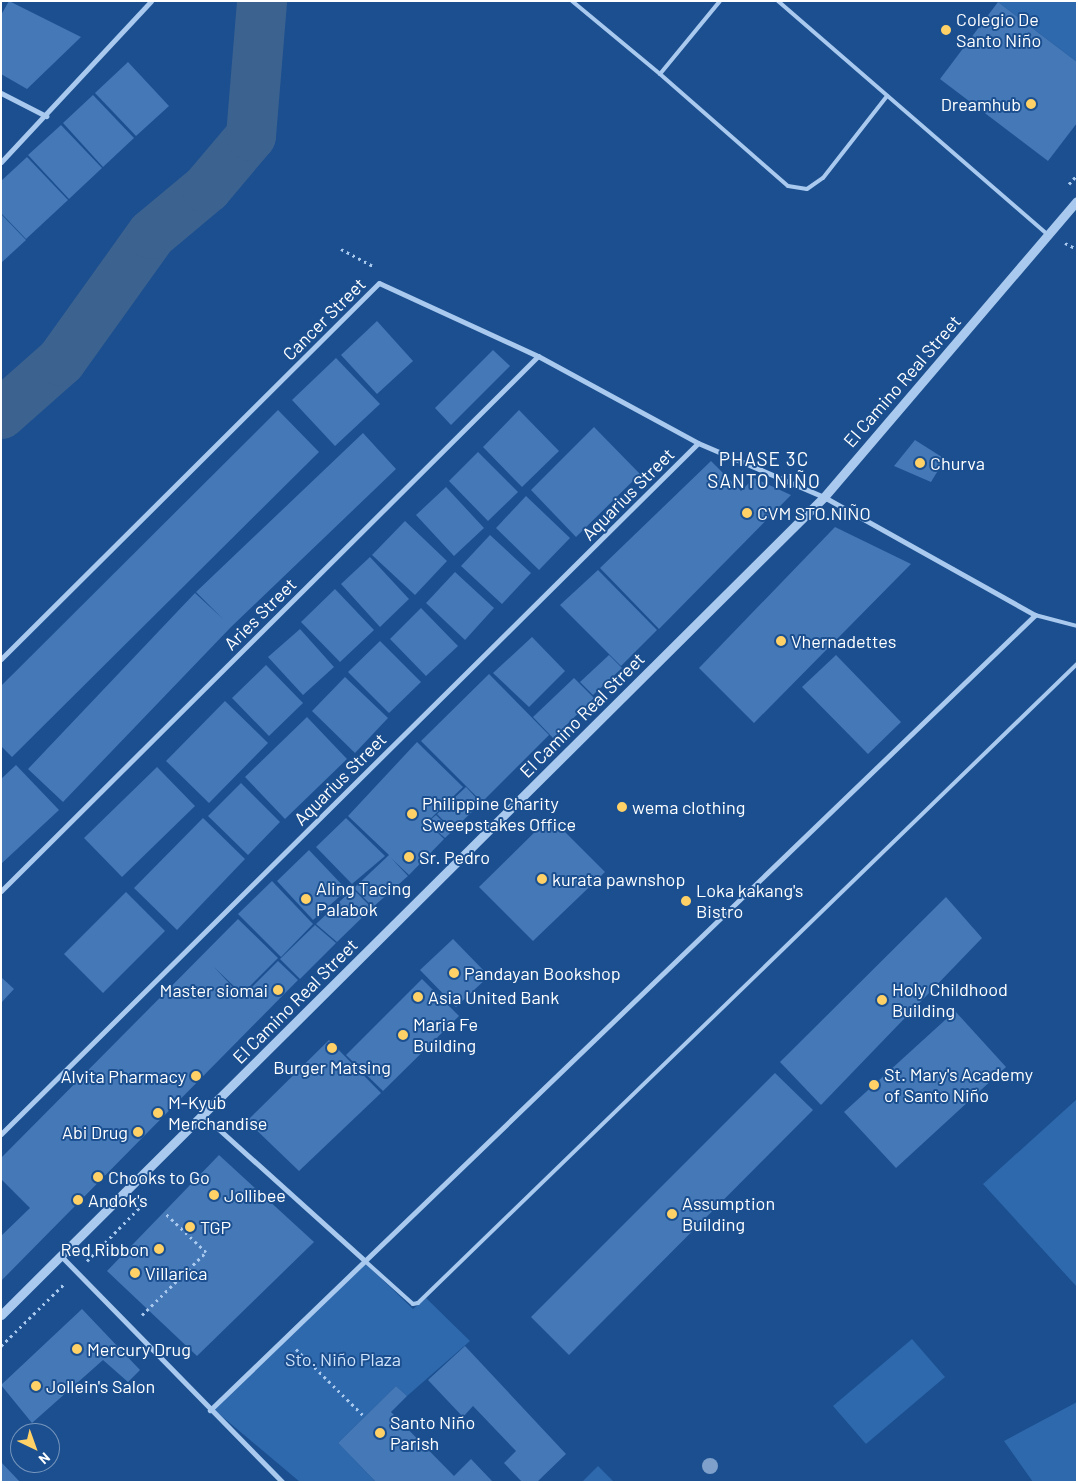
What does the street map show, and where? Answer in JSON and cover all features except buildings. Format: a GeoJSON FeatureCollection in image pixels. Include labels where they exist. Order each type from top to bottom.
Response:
{"type":"FeatureCollection","features":[{"type":"Feature","properties":{"kind":"street"},"geometry":{"type":"LineString","coordinates":[[1,162],[46,116],[151,1]]}},
{"type":"Feature","properties":{"kind":"street"},"geometry":{"type":"LineString","coordinates":[[1,93],[46,116]]}},
{"type":"Feature","properties":{"kind":"street","name":"El Camino Real Street"},"geometry":{"type":"LineString","coordinates":[[1,1315],[824,497],[1077,202]]}},
{"type":"Feature","properties":{"kind":"street","name":"Cancer Street"},"geometry":{"type":"LineString","coordinates":[[1,659],[378,283],[538,356],[698,443],[824,497],[1035,615]]}},
{"type":"Feature","properties":{"kind":"street","name":"Aries Street"},"geometry":{"type":"LineString","coordinates":[[1,891],[538,356]]}},
{"type":"Feature","properties":{"kind":"street","name":"Aquarius Street"},"geometry":{"type":"LineString","coordinates":[[1,1134],[698,443]]}},
{"type":"Feature","properties":{"kind":"street"},"geometry":{"type":"LineString","coordinates":[[210,1410],[1035,615]]}},
{"type":"Feature","properties":{"kind":"street"},"geometry":{"type":"LineString","coordinates":[[203,1115],[365,1261]]}},
{"type":"Feature","properties":{"kind":"street"},"geometry":{"type":"LineString","coordinates":[[61,1256],[282,1482]]}},
{"type":"Feature","properties":{"kind":"lane"},"geometry":{"type":"LineString","coordinates":[[572,1],[660,74],[788,186],[807,189],[823,178],[887,96]]}},
{"type":"Feature","properties":{"kind":"lane"},"geometry":{"type":"LineString","coordinates":[[660,74],[720,1]]}},
{"type":"Feature","properties":{"kind":"lane"},"geometry":{"type":"LineString","coordinates":[[778,1],[1048,235]]}},
{"type":"Feature","properties":{"kind":"lane"},"geometry":{"type":"LineString","coordinates":[[1035,615],[1077,626]]}},
{"type":"Feature","properties":{"kind":"lane"},"geometry":{"type":"LineString","coordinates":[[365,1261],[412,1304],[418,1303],[1077,664]]}},
{"type":"Feature","properties":{"kind":"path"},"geometry":{"type":"LineString","coordinates":[[130,1327],[206,1252],[164,1212]]}},
{"type":"Feature","properties":{"kind":"path"},"geometry":{"type":"LineString","coordinates":[[285,1339],[365,1417]]}},
{"type":"Feature","properties":{"kind":"green space"},"geometry":{"type":"Polygon","coordinates":[[[1077,1],[1077,62],[998,2],[1077,1]]]}},
{"type":"Feature","properties":{"kind":"green space"},"geometry":{"type":"Polygon","coordinates":[[[1077,1099],[1077,1287],[983,1184],[1077,1099]]]}},
{"type":"Feature","properties":{"kind":"green space","name":"Sto. Niño Plaza"},"geometry":{"type":"Polygon","coordinates":[[[364,1262],[413,1309],[426,1298],[470,1341],[407,1396],[396,1386],[338,1443],[376,1482],[300,1482],[212,1408],[364,1262]]]}},
{"type":"Feature","properties":{"kind":"green space"},"geometry":{"type":"Polygon","coordinates":[[[912,1339],[945,1377],[866,1444],[833,1406],[912,1339]]]}},
{"type":"Feature","properties":{"kind":"green space"},"geometry":{"type":"Polygon","coordinates":[[[1077,1402],[1077,1482],[1033,1482],[1004,1441],[1077,1402]]]}},
{"type":"Feature","properties":{"kind":"green space"},"geometry":{"type":"Polygon","coordinates":[[[598,1466],[614,1482],[582,1482],[598,1466]]]}},
{"type":"Feature","properties":{"kind":"waterway"},"geometry":{"type":"LineString","coordinates":[[1,414],[61,361],[152,234],[207,188],[251,136],[262,1]]}},
{"type":"Feature","properties":{"kind":"place","name":"Colegio De Santo Niño"},"geometry":{"type":"Point","coordinates":[946,30]}},
{"type":"Feature","properties":{"kind":"place","name":"Dreamhub"},"geometry":{"type":"Point","coordinates":[1031,104]}},
{"type":"Feature","properties":{"kind":"place","name":"Churva"},"geometry":{"type":"Point","coordinates":[920,463]}},
{"type":"Feature","properties":{"kind":"place","name":"CVM STO.NIÑO"},"geometry":{"type":"Point","coordinates":[747,513]}},
{"type":"Feature","properties":{"kind":"place","name":"Vhernadettes"},"geometry":{"type":"Point","coordinates":[781,641]}},
{"type":"Feature","properties":{"kind":"place","name":"wema clothing"},"geometry":{"type":"Point","coordinates":[622,807]}},
{"type":"Feature","properties":{"kind":"place","name":"Philippine Charity Sweepstakes Office"},"geometry":{"type":"Point","coordinates":[412,814]}},
{"type":"Feature","properties":{"kind":"place","name":"Sr. Pedro"},"geometry":{"type":"Point","coordinates":[409,857]}},
{"type":"Feature","properties":{"kind":"place","name":"kurata pawnshop"},"geometry":{"type":"Point","coordinates":[542,879]}},
{"type":"Feature","properties":{"kind":"place","name":"Aling Tacing Palabok"},"geometry":{"type":"Point","coordinates":[306,899]}},
{"type":"Feature","properties":{"kind":"place","name":"Loka kakang's Bistro"},"geometry":{"type":"Point","coordinates":[686,901]}},
{"type":"Feature","properties":{"kind":"place","name":"Pandayan Bookshop"},"geometry":{"type":"Point","coordinates":[454,973]}},
{"type":"Feature","properties":{"kind":"place","name":"Master siomai"},"geometry":{"type":"Point","coordinates":[278,990]}},
{"type":"Feature","properties":{"kind":"place","name":"Asia United Bank"},"geometry":{"type":"Point","coordinates":[418,997]}},
{"type":"Feature","properties":{"kind":"place","name":"Holy Childhood Building"},"geometry":{"type":"Point","coordinates":[882,1000]}},
{"type":"Feature","properties":{"kind":"place","name":"Maria Fe Building"},"geometry":{"type":"Point","coordinates":[403,1035]}},
{"type":"Feature","properties":{"kind":"place","name":"Burger Matsing"},"geometry":{"type":"Point","coordinates":[332,1048]}},
{"type":"Feature","properties":{"kind":"place","name":"Alvita Pharmacy"},"geometry":{"type":"Point","coordinates":[196,1076]}},
{"type":"Feature","properties":{"kind":"place","name":"St. Mary's Academy of Santo Niño"},"geometry":{"type":"Point","coordinates":[874,1085]}},
{"type":"Feature","properties":{"kind":"place","name":"M-Kyub Merchandise"},"geometry":{"type":"Point","coordinates":[158,1113]}},
{"type":"Feature","properties":{"kind":"place","name":"Abi Drug"},"geometry":{"type":"Point","coordinates":[138,1132]}},
{"type":"Feature","properties":{"kind":"place","name":"Chooks to Go"},"geometry":{"type":"Point","coordinates":[98,1177]}},
{"type":"Feature","properties":{"kind":"place","name":"Jollibee"},"geometry":{"type":"Point","coordinates":[214,1195]}},
{"type":"Feature","properties":{"kind":"place","name":"Andok's"},"geometry":{"type":"Point","coordinates":[78,1200]}},
{"type":"Feature","properties":{"kind":"place","name":"Assumption Building"},"geometry":{"type":"Point","coordinates":[672,1214]}},
{"type":"Feature","properties":{"kind":"place","name":"TGP"},"geometry":{"type":"Point","coordinates":[190,1227]}},
{"type":"Feature","properties":{"kind":"place","name":"Red Ribbon"},"geometry":{"type":"Point","coordinates":[159,1249]}},
{"type":"Feature","properties":{"kind":"place","name":"Villarica"},"geometry":{"type":"Point","coordinates":[135,1273]}},
{"type":"Feature","properties":{"kind":"place","name":"Mercury Drug"},"geometry":{"type":"Point","coordinates":[77,1349]}},
{"type":"Feature","properties":{"kind":"place","name":"Jollein's Salon"},"geometry":{"type":"Point","coordinates":[36,1386]}},
{"type":"Feature","properties":{"kind":"place","name":"Santo Niño Parish"},"geometry":{"type":"Point","coordinates":[380,1433]}},
{"type":"Feature","properties":{"kind":"district","name":"PHASE 3C SANTO NIÑO"},"geometry":{"type":"Point","coordinates":[764,470]}}]}
